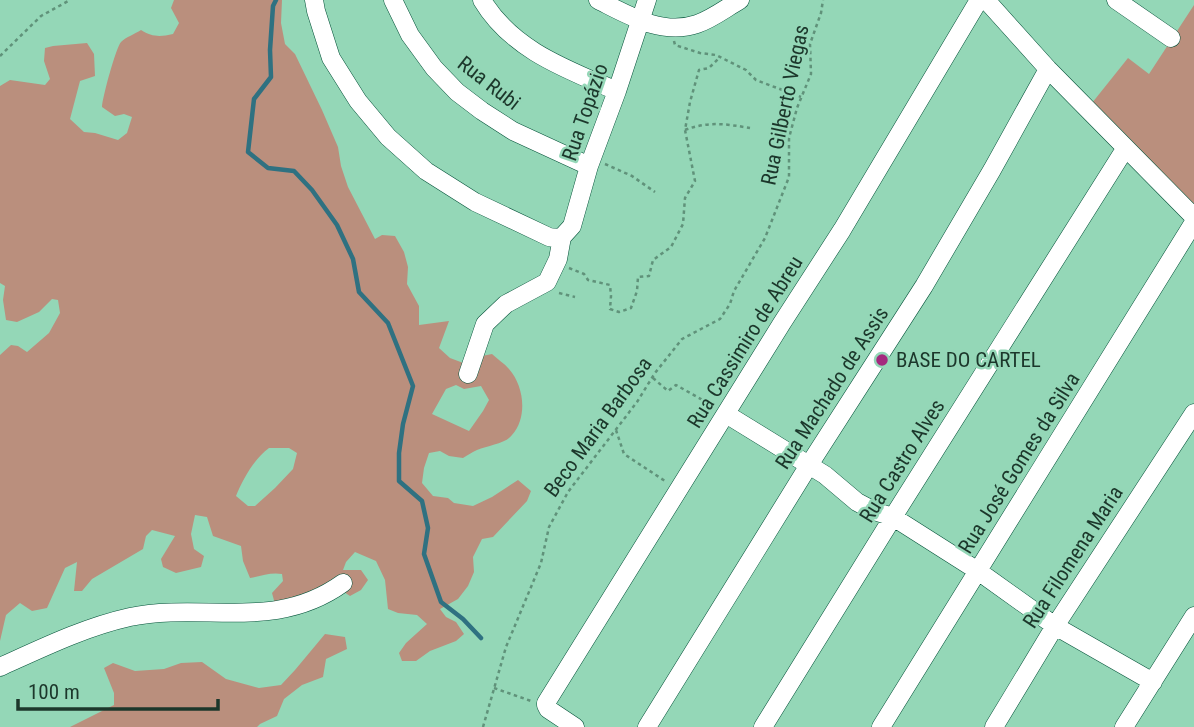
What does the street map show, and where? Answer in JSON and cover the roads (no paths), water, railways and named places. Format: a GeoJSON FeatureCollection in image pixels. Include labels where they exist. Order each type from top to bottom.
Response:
{"type":"FeatureCollection","features":[{"type":"Feature","properties":{"kind":"street"},"geometry":{"type":"LineString","coordinates":[[314,0],[331,58],[358,102],[388,137],[426,171],[475,202],[550,237],[562,237]]}},
{"type":"Feature","properties":{"kind":"street","name":"Rua Rubi"},"geometry":{"type":"LineString","coordinates":[[393,0],[410,35],[434,68],[457,92],[513,131],[591,163]]}},
{"type":"Feature","properties":{"kind":"street"},"geometry":{"type":"LineString","coordinates":[[482,0],[490,14],[513,38],[565,69],[617,91]]}},
{"type":"Feature","properties":{"kind":"street"},"geometry":{"type":"LineString","coordinates":[[598,0],[640,22],[671,27],[697,24],[740,0]]}},
{"type":"Feature","properties":{"kind":"street","name":"Rua Topázio"},"geometry":{"type":"LineString","coordinates":[[468,374],[485,324],[506,304],[547,282],[556,263],[562,237],[572,226],[647,0]]}},
{"type":"Feature","properties":{"kind":"street","name":"Rua Cassimiro de Abreu"},"geometry":{"type":"LineString","coordinates":[[575,727],[548,709],[546,702],[842,230],[979,0]]}},
{"type":"Feature","properties":{"kind":"street"},"geometry":{"type":"LineString","coordinates":[[986,0],[1048,69],[1194,219]]}},
{"type":"Feature","properties":{"kind":"street"},"geometry":{"type":"LineString","coordinates":[[1116,0],[1171,38]]}},
{"type":"Feature","properties":{"kind":"street","name":"Rua Machado de Assis"},"geometry":{"type":"LineString","coordinates":[[647,727],[808,465],[924,286],[1048,69]]}},
{"type":"Feature","properties":{"kind":"street","name":"Rua Castro Alves"},"geometry":{"type":"LineString","coordinates":[[763,727],[1125,149]]}},
{"type":"Feature","properties":{"kind":"street","name":"Rua José Gomes da Silva"},"geometry":{"type":"LineString","coordinates":[[881,727],[1194,219]]}},
{"type":"Feature","properties":{"kind":"street","name":"Rua Filomena Maria"},"geometry":{"type":"LineString","coordinates":[[994,727],[1055,626],[1194,412]]}},
{"type":"Feature","properties":{"kind":"street"},"geometry":{"type":"LineString","coordinates":[[726,414],[825,475],[857,502],[893,517],[978,571],[1055,626],[1153,682]]}},
{"type":"Feature","properties":{"kind":"street"},"geometry":{"type":"LineString","coordinates":[[0,667],[66,638],[131,617],[190,612],[243,614],[292,608],[327,595],[343,583]]}},
{"type":"Feature","properties":{"kind":"street"},"geometry":{"type":"LineString","coordinates":[[1124,727],[1194,616]]}},
{"type":"Feature","properties":{"kind":"waterway"},"geometry":{"type":"LineString","coordinates":[[276,0],[273,6],[270,50],[271,77],[254,99],[248,152],[268,168],[294,171],[312,190],[337,225],[353,259],[359,292],[388,323],[413,386],[403,424],[399,481],[422,501],[428,528],[424,554],[441,602],[481,638]]}},
{"type":"Feature","properties":{"kind":"place","name":"BASE DO CARTEL"},"geometry":{"type":"Point","coordinates":[882,360]}}]}
